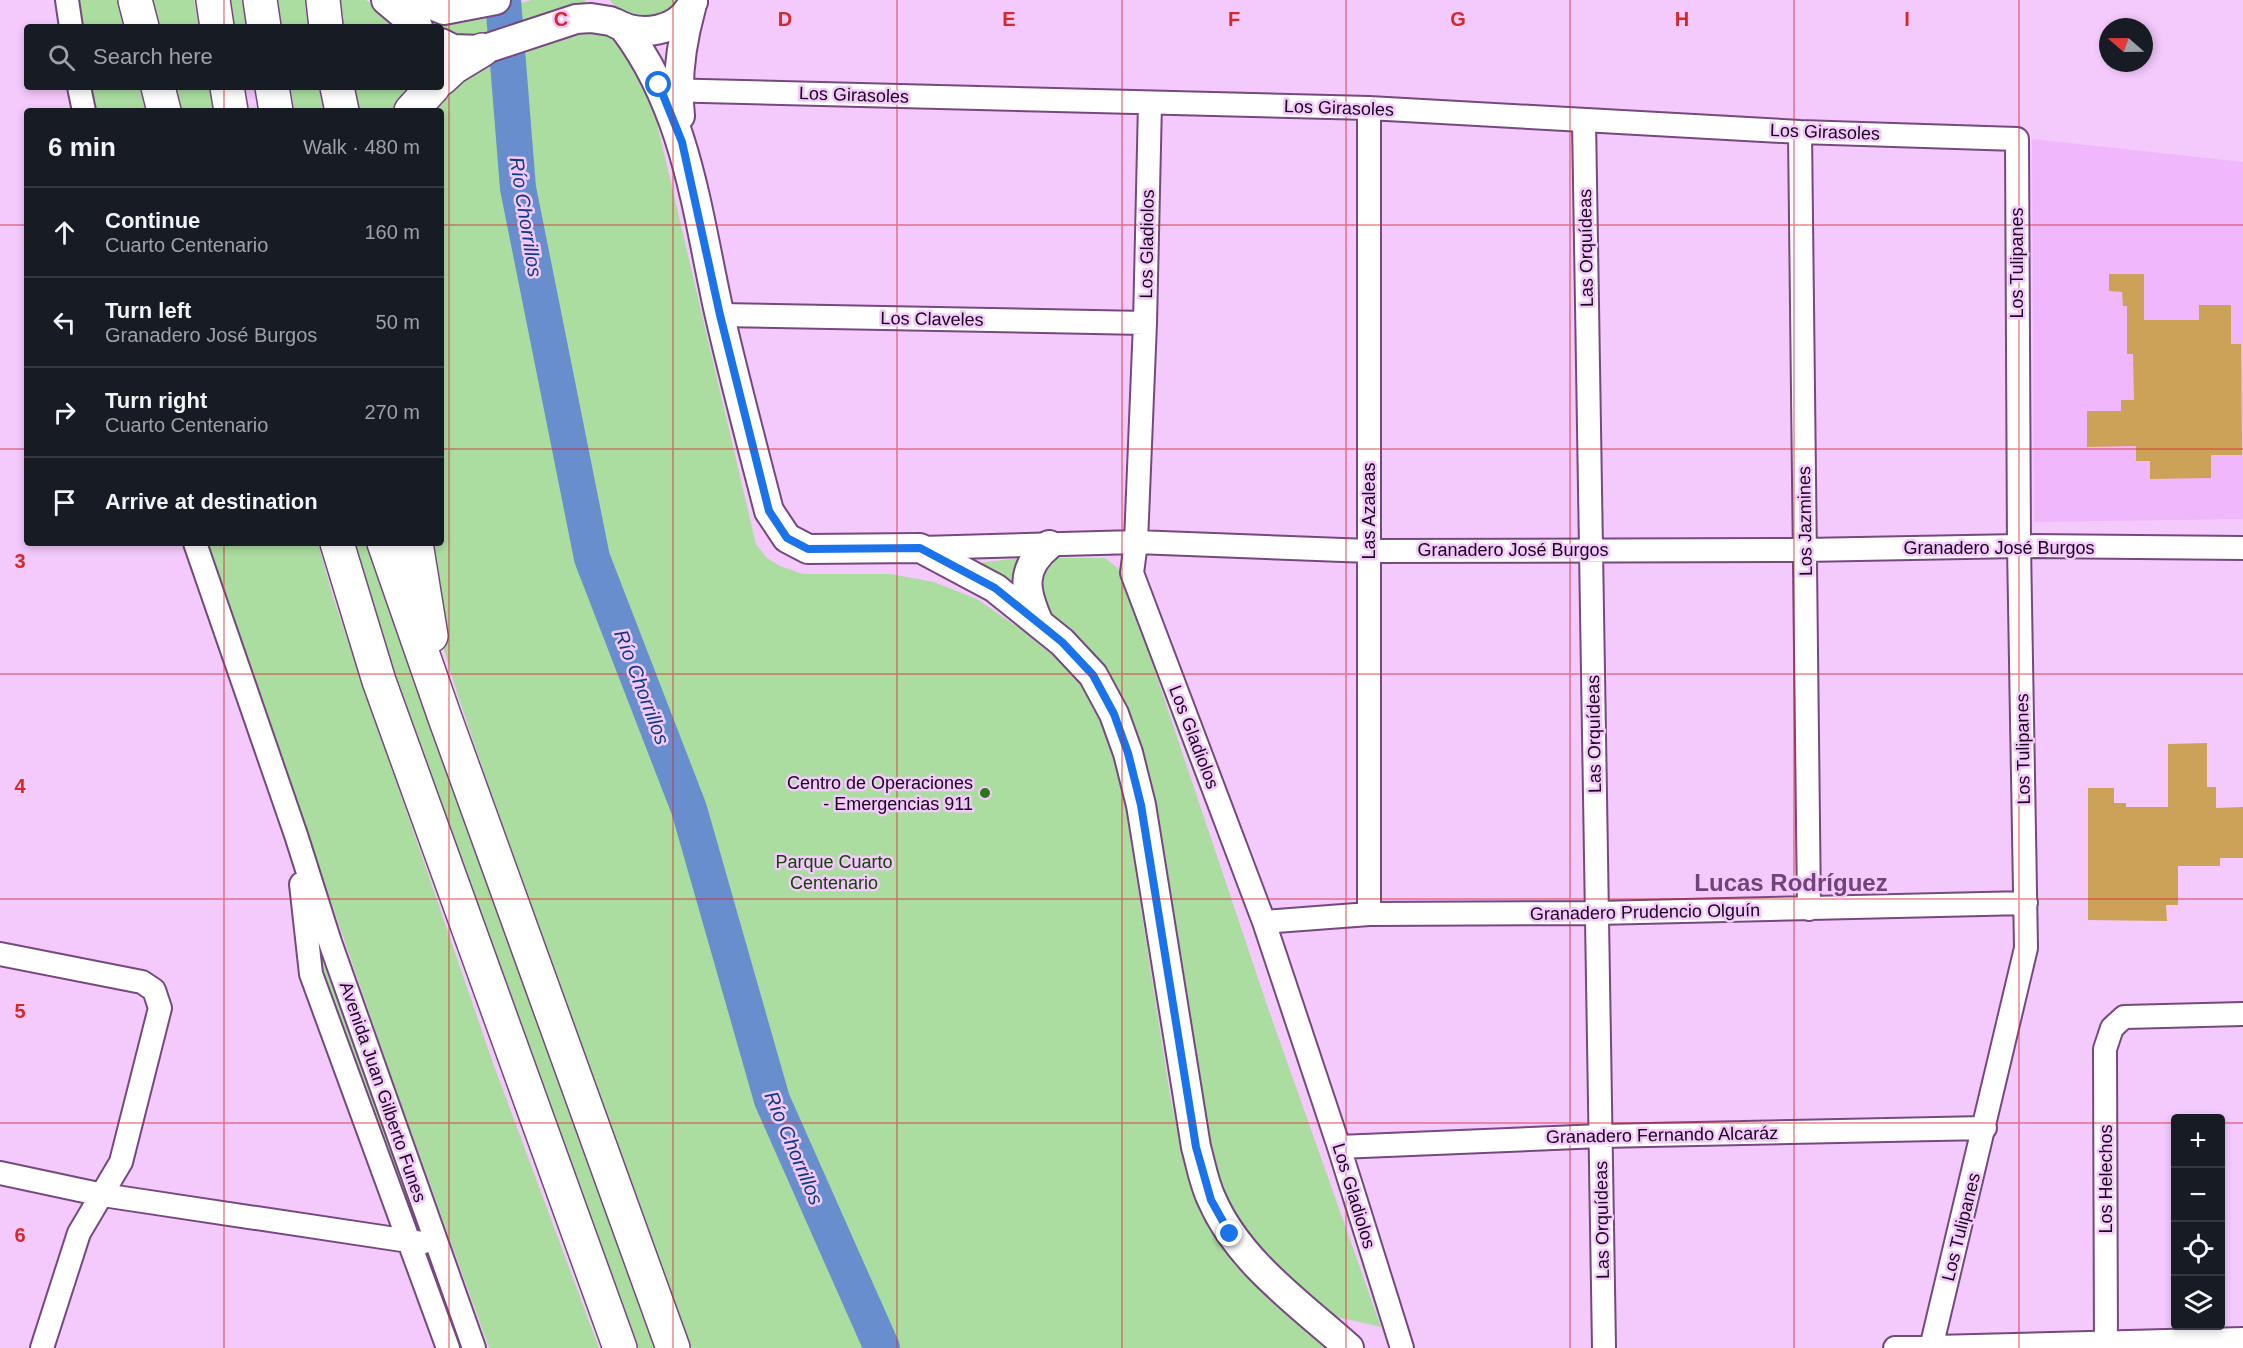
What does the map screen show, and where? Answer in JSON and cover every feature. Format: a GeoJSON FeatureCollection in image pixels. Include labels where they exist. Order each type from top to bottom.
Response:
{"type":"FeatureCollection","features":[{"type":"Feature","properties":{"kind":"highway"},"geometry":{"type":"LineString","coordinates":[[135,0],[141,24]]}},
{"type":"Feature","properties":{"kind":"highway"},"geometry":{"type":"LineString","coordinates":[[213,0],[217,24]]}},
{"type":"Feature","properties":{"kind":"highway"},"geometry":{"type":"LineString","coordinates":[[260,0],[264,24]]}},
{"type":"Feature","properties":{"kind":"highway"},"geometry":{"type":"LineString","coordinates":[[323,0],[326,24]]}},
{"type":"Feature","properties":{"kind":"highway"},"geometry":{"type":"LineString","coordinates":[[444,76],[454,67],[482,50]]}},
{"type":"Feature","properties":{"kind":"highway"},"geometry":{"type":"LineString","coordinates":[[159,90],[163,108]]}},
{"type":"Feature","properties":{"kind":"highway"},"geometry":{"type":"LineString","coordinates":[[228,90],[230,108]]}},
{"type":"Feature","properties":{"kind":"highway"},"geometry":{"type":"LineString","coordinates":[[272,90],[276,108]]}},
{"type":"Feature","properties":{"kind":"highway"},"geometry":{"type":"LineString","coordinates":[[338,90],[341,108]]}},
{"type":"Feature","properties":{"kind":"highway"},"geometry":{"type":"LineString","coordinates":[[414,108],[430,90]]}},
{"type":"Feature","properties":{"kind":"highway"},"geometry":{"type":"LineString","coordinates":[[385,546],[444,718],[673,1348]]}},
{"type":"Feature","properties":{"kind":"highway"},"geometry":{"type":"LineString","coordinates":[[416,546],[444,718]]}},
{"type":"Feature","properties":{"kind":"highway"},"geometry":{"type":"LineString","coordinates":[[338,551],[379,681],[620,1348]]}},
{"type":"Feature","properties":{"kind":"main road"},"geometry":{"type":"LineString","coordinates":[[386,0],[414,24]]}},
{"type":"Feature","properties":{"kind":"main road"},"geometry":{"type":"LineString","coordinates":[[420,0],[444,10],[490,2]]}},
{"type":"Feature","properties":{"kind":"main road"},"geometry":{"type":"LineString","coordinates":[[444,45],[453,50],[482,50],[601,17],[640,32],[656,31],[672,24],[692,4]]}},
{"type":"Feature","properties":{"kind":"main road"},"geometry":{"type":"LineString","coordinates":[[670,90],[692,4]]}},
{"type":"Feature","properties":{"kind":"main road"},"geometry":{"type":"LineString","coordinates":[[601,17],[641,51],[670,90],[720,315]]}},
{"type":"Feature","properties":{"kind":"main road","name":"Granadero José Burgos"},"geometry":{"type":"LineString","coordinates":[[720,315],[769,511],[787,538],[808,549],[920,548]]}},
{"type":"Feature","properties":{"kind":"main road"},"geometry":{"type":"LineString","coordinates":[[1038,623],[1027,593],[1027,576],[1032,562],[1049,545]]}},
{"type":"Feature","properties":{"kind":"main road"},"geometry":{"type":"LineString","coordinates":[[920,548],[995,588],[1062,642],[1093,675],[1114,714],[1128,753],[1141,805],[1196,1147],[1211,1200],[1230,1234],[1262,1271],[1349,1348]]}},
{"type":"Feature","properties":{"kind":"street"},"geometry":{"type":"LineString","coordinates":[[67,0],[71,24]]}},
{"type":"Feature","properties":{"kind":"street"},"geometry":{"type":"LineString","coordinates":[[80,90],[83,108]]}},
{"type":"Feature","properties":{"kind":"street","name":"Los Girasoles"},"geometry":{"type":"LineString","coordinates":[[670,90],[1369,108],[1800,132],[2017,139]]}},
{"type":"Feature","properties":{"kind":"street","name":"Los Gladiolos"},"geometry":{"type":"LineString","coordinates":[[1150,103],[1145,323],[1136,542],[1132,573],[1264,922],[1339,1147],[1402,1348]]}},
{"type":"Feature","properties":{"kind":"street","name":"Las Azaleas"},"geometry":{"type":"LineString","coordinates":[[1369,108],[1369,914]]}},
{"type":"Feature","properties":{"kind":"street","name":"Las Orquídeas"},"geometry":{"type":"LineString","coordinates":[[1584,120],[1604,1348]]}},
{"type":"Feature","properties":{"kind":"street","name":"Los Jazmines"},"geometry":{"type":"LineString","coordinates":[[1800,132],[1809,909]]}},
{"type":"Feature","properties":{"kind":"street","name":"Los Tulipanes"},"geometry":{"type":"LineString","coordinates":[[1931,1348],[2026,948],[2019,546],[2017,139]]}},
{"type":"Feature","properties":{"kind":"street","name":"Los Claveles"},"geometry":{"type":"LineString","coordinates":[[720,315],[1145,323]]}},
{"type":"Feature","properties":{"kind":"street","name":"Granadero José Burgos"},"geometry":{"type":"LineString","coordinates":[[920,548],[1136,542],[1369,551],[1805,550],[2019,546],[2243,548]]}},
{"type":"Feature","properties":{"kind":"street","name":"Avenida Juan Gilberto Funes"},"geometry":{"type":"LineString","coordinates":[[196,546],[296,835],[330,942],[474,1348]]}},
{"type":"Feature","properties":{"kind":"street","name":"Avenida Juan Gilberto Funes"},"geometry":{"type":"LineString","coordinates":[[296,835],[311,974],[448,1348]]}},
{"type":"Feature","properties":{"kind":"street","name":"Granadero Prudencio Olguín"},"geometry":{"type":"LineString","coordinates":[[1264,922],[1369,914],[1597,913],[2026,903]]}},
{"type":"Feature","properties":{"kind":"street"},"geometry":{"type":"LineString","coordinates":[[0,954],[142,982],[154,990],[160,1008],[121,1162],[79,1233],[42,1348]]}},
{"type":"Feature","properties":{"kind":"street","name":"Los Helechos"},"geometry":{"type":"LineString","coordinates":[[2106,1346],[2105,1049],[2112,1028],[2124,1017],[2243,1014]]}},
{"type":"Feature","properties":{"kind":"street","name":"Granadero Fernando Alcaráz"},"geometry":{"type":"LineString","coordinates":[[1339,1147],[1601,1136],[1985,1128]]}},
{"type":"Feature","properties":{"kind":"street"},"geometry":{"type":"LineString","coordinates":[[0,1173],[103,1195],[438,1246]]}},
{"type":"Feature","properties":{"kind":"street"},"geometry":{"type":"LineString","coordinates":[[1895,1348],[2106,1346],[2243,1339]]}},
{"type":"Feature","properties":{"kind":"shaded area"},"geometry":{"type":"Polygon","coordinates":[[[2032,139],[2243,162],[2243,519],[2034,522],[2032,139]]]}},
{"type":"Feature","properties":{"kind":"green space"},"geometry":{"type":"Polygon","coordinates":[[[78,0],[122,0],[127,24],[82,24],[78,0]]]}},
{"type":"Feature","properties":{"kind":"green space"},"geometry":{"type":"Polygon","coordinates":[[[150,0],[194,0],[198,24],[155,24],[150,0]]]}},
{"type":"Feature","properties":{"kind":"green space"},"geometry":{"type":"Polygon","coordinates":[[[222,0],[245,0],[249,24],[226,24],[222,0]]]}},
{"type":"Feature","properties":{"kind":"green space"},"geometry":{"type":"Polygon","coordinates":[[[276,0],[310,0],[314,24],[280,24],[276,0]]]}},
{"type":"Feature","properties":{"kind":"green space"},"geometry":{"type":"Polygon","coordinates":[[[329,0],[366,0],[396,24],[333,24],[329,0]]]}},
{"type":"Feature","properties":{"kind":"green space"},"geometry":{"type":"Polygon","coordinates":[[[531,0],[585,0],[587,6],[489,37],[463,38],[444,32],[444,24],[428,24],[415,12],[476,17],[531,0]]]}},
{"type":"Feature","properties":{"kind":"green space"},"geometry":{"type":"Polygon","coordinates":[[[610,0],[678,0],[664,17],[633,17],[621,12],[610,0]]]}},
{"type":"Feature","properties":{"kind":"green space","name":"Parque Cuarto Centenario"},"geometry":{"type":"Polygon","coordinates":[[[577,30],[601,33],[610,38],[619,45],[632,62],[652,102],[756,544],[767,558],[780,566],[803,574],[891,574],[934,582],[977,599],[1022,630],[1070,670],[1090,698],[1108,736],[1123,792],[1170,1095],[1186,1173],[1204,1219],[1244,1275],[1326,1348],[689,1348],[534,920],[441,640],[426,546],[444,546],[444,108],[428,108],[470,68],[577,30]]]}},
{"type":"Feature","properties":{"kind":"green space"},"geometry":{"type":"Polygon","coordinates":[[[92,90],[145,90],[150,108],[95,108],[92,90]]]}},
{"type":"Feature","properties":{"kind":"green space"},"geometry":{"type":"Polygon","coordinates":[[[171,90],[210,90],[213,108],[176,108],[171,90]]]}},
{"type":"Feature","properties":{"kind":"green space"},"geometry":{"type":"Polygon","coordinates":[[[291,90],[324,90],[327,108],[294,108],[291,90]]]}},
{"type":"Feature","properties":{"kind":"green space"},"geometry":{"type":"Polygon","coordinates":[[[346,90],[417,90],[402,108],[349,108],[346,90]]]}},
{"type":"Feature","properties":{"kind":"green space"},"geometry":{"type":"Polygon","coordinates":[[[209,546],[319,546],[333,597],[493,1063],[599,1348],[489,1348],[391,1076],[209,546]]]}},
{"type":"Feature","properties":{"kind":"green space"},"geometry":{"type":"Polygon","coordinates":[[[349,546],[374,546],[658,1348],[631,1348],[466,896],[349,546]]]}},
{"type":"Feature","properties":{"kind":"green space"},"geometry":{"type":"Polygon","coordinates":[[[1021,558],[1022,597],[969,564],[1021,558]]]}},
{"type":"Feature","properties":{"kind":"green space"},"geometry":{"type":"Polygon","coordinates":[[[1053,558],[1105,558],[1119,569],[1124,579],[1268,1008],[1381,1327],[1333,1316],[1288,1281],[1250,1241],[1228,1208],[1206,1142],[1151,806],[1050,617],[1039,604],[1039,567],[1053,558]]]}},
{"type":"Feature","properties":{"kind":"green space"},"geometry":{"type":"Polygon","coordinates":[[[324,958],[420,1223],[414,1226],[318,961],[324,958]]]}},
{"type":"Feature","properties":{"kind":"building"},"geometry":{"type":"Polygon","coordinates":[[[2109,274],[2144,274],[2144,320],[2199,320],[2199,305],[2231,305],[2231,344],[2241,344],[2242,455],[2211,455],[2211,478],[2150,479],[2150,461],[2136,461],[2136,446],[2087,447],[2087,411],[2121,411],[2121,400],[2134,400],[2133,354],[2127,354],[2127,306],[2123,306],[2122,292],[2109,291],[2109,274]]]}},
{"type":"Feature","properties":{"kind":"building"},"geometry":{"type":"Polygon","coordinates":[[[2207,743],[2207,787],[2216,787],[2216,808],[2243,807],[2243,858],[2220,858],[2220,866],[2178,866],[2178,905],[2166,905],[2167,921],[2088,920],[2088,788],[2114,788],[2114,803],[2126,803],[2126,807],[2168,807],[2168,744],[2207,743]]]}},
{"type":"Feature","properties":{"kind":"waterway","name":"Río Chorrillos"},"geometry":{"type":"LineString","coordinates":[[503,0],[518,188],[592,558],[689,809],[772,1100],[882,1348]]}},
{"type":"Feature","properties":{"kind":"place","name":"Centro de Operaciones - Emergencias 911"},"geometry":{"type":"Point","coordinates":[985,793]}},
{"type":"Feature","properties":{"kind":"district","name":"Lucas Rodríguez"},"geometry":{"type":"Point","coordinates":[1791,882]}},
{"type":"Feature","properties":{"kind":"route"},"geometry":{"type":"LineString","coordinates":[[659,85],[682,142],[720,315],[769,511],[780,529],[787,538],[808,549],[920,548],[995,588],[1062,642],[1093,675],[1114,714],[1128,753],[1141,805],[1196,1147],[1211,1200],[1230,1234]]}}]}
